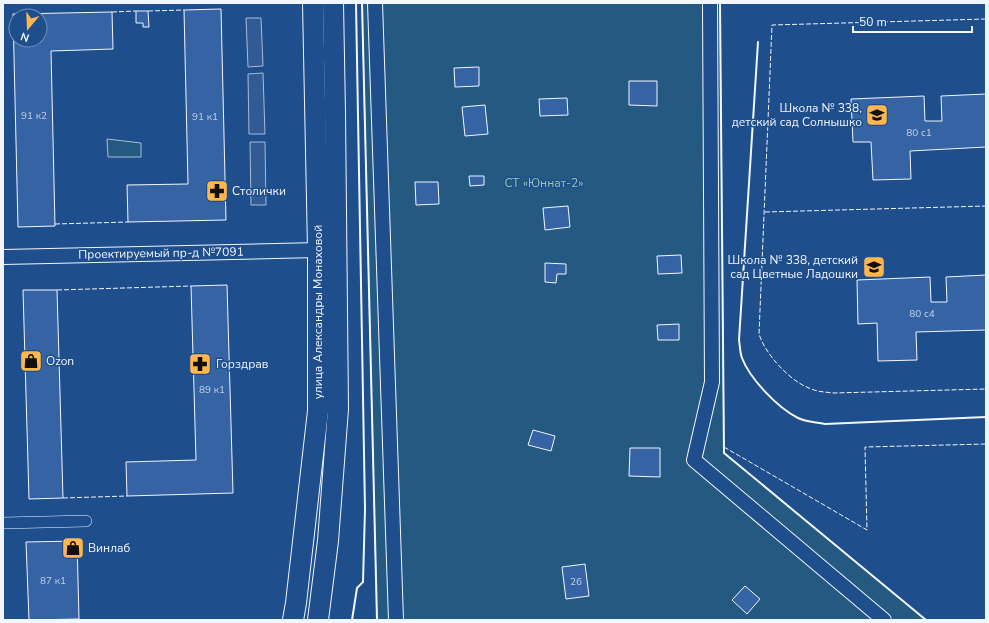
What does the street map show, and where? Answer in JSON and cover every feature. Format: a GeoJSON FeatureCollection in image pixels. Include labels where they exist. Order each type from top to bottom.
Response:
{"type":"FeatureCollection","features":[{"type":"Feature","properties":{"kind":"main road","name":"улица Александры Монаховой"},"geometry":{"type":"LineString","coordinates":[[292,614],[318,411],[318,250],[312,3]]}},
{"type":"Feature","properties":{"kind":"main road","name":"улица Александры Монаховой"},"geometry":{"type":"LineString","coordinates":[[318,620],[328,541],[338,409],[333,3]]}},
{"type":"Feature","properties":{"kind":"street"},"geometry":{"type":"LineString","coordinates":[[375,3],[396,620]]}},
{"type":"Feature","properties":{"kind":"street"},"geometry":{"type":"LineString","coordinates":[[710,3],[712,382],[694,460],[884,620]]}},
{"type":"Feature","properties":{"kind":"street","name":"Проектируемый пр-д №7091"},"geometry":{"type":"LineString","coordinates":[[3,257],[318,250]]}},
{"type":"Feature","properties":{"kind":"street"},"geometry":{"type":"LineString","coordinates":[[3,523],[86,521]]}},
{"type":"Feature","properties":{"kind":"green space","name":"СТ «Юннат-2»"},"geometry":{"type":"Polygon","coordinates":[[[362,3],[720,3],[724,453],[926,620],[377,620],[362,3]]]}},
{"type":"Feature","properties":{"kind":"green space"},"geometry":{"type":"Polygon","coordinates":[[[107,139],[141,143],[141,157],[108,157],[107,139]]]}},
{"type":"Feature","properties":{"kind":"shaded area"},"geometry":{"type":"Polygon","coordinates":[[[246,18],[261,18],[263,66],[248,67],[246,18]]]}},
{"type":"Feature","properties":{"kind":"shaded area"},"geometry":{"type":"Polygon","coordinates":[[[263,73],[265,134],[249,134],[248,74],[263,73]]]}},
{"type":"Feature","properties":{"kind":"shaded area"},"geometry":{"type":"Polygon","coordinates":[[[250,142],[265,142],[266,205],[251,205],[250,142]]]}},
{"type":"Feature","properties":{"kind":"building"},"geometry":{"type":"Polygon","coordinates":[[[221,9],[226,220],[128,222],[127,185],[188,184],[184,10],[221,9]]]}},
{"type":"Feature","properties":{"kind":"building"},"geometry":{"type":"Polygon","coordinates":[[[136,11],[148,11],[149,27],[143,27],[143,23],[136,23],[136,11]]]}},
{"type":"Feature","properties":{"kind":"building"},"geometry":{"type":"Polygon","coordinates":[[[112,12],[113,49],[51,51],[55,226],[18,227],[14,48],[48,48],[48,13],[112,12]]]}},
{"type":"Feature","properties":{"kind":"building"},"geometry":{"type":"Polygon","coordinates":[[[479,67],[479,86],[455,87],[454,68],[479,67]]]}},
{"type":"Feature","properties":{"kind":"building"},"geometry":{"type":"Polygon","coordinates":[[[629,81],[657,81],[657,106],[629,105],[629,81]]]}},
{"type":"Feature","properties":{"kind":"building"},"geometry":{"type":"Polygon","coordinates":[[[986,94],[986,147],[910,151],[911,179],[873,180],[871,142],[853,142],[851,99],[924,96],[925,121],[942,121],[941,96],[986,94]]]}},
{"type":"Feature","properties":{"kind":"building"},"geometry":{"type":"Polygon","coordinates":[[[567,98],[568,115],[540,116],[539,99],[567,98]]]}},
{"type":"Feature","properties":{"kind":"building"},"geometry":{"type":"Polygon","coordinates":[[[485,105],[488,134],[465,136],[462,107],[485,105]]]}},
{"type":"Feature","properties":{"kind":"building"},"geometry":{"type":"Polygon","coordinates":[[[469,176],[484,176],[484,185],[470,186],[469,176]]]}},
{"type":"Feature","properties":{"kind":"building"},"geometry":{"type":"Polygon","coordinates":[[[415,182],[438,182],[439,204],[416,205],[415,182]]]}},
{"type":"Feature","properties":{"kind":"building"},"geometry":{"type":"Polygon","coordinates":[[[568,206],[570,227],[545,230],[543,208],[568,206]]]}},
{"type":"Feature","properties":{"kind":"building"},"geometry":{"type":"Polygon","coordinates":[[[681,255],[682,273],[658,274],[657,256],[681,255]]]}},
{"type":"Feature","properties":{"kind":"building"},"geometry":{"type":"Polygon","coordinates":[[[545,263],[566,264],[566,274],[557,274],[556,283],[545,282],[545,263]]]}},
{"type":"Feature","properties":{"kind":"building"},"geometry":{"type":"Polygon","coordinates":[[[986,275],[986,330],[916,332],[917,360],[878,361],[877,323],[858,324],[857,280],[930,277],[931,302],[947,302],[946,277],[986,275]]]}},
{"type":"Feature","properties":{"kind":"building"},"geometry":{"type":"Polygon","coordinates":[[[227,285],[233,493],[127,496],[126,462],[196,460],[191,286],[227,285]]]}},
{"type":"Feature","properties":{"kind":"building"},"geometry":{"type":"Polygon","coordinates":[[[23,290],[57,290],[63,498],[29,499],[23,290]]]}},
{"type":"Feature","properties":{"kind":"building"},"geometry":{"type":"Polygon","coordinates":[[[679,324],[679,340],[658,340],[657,325],[679,324]]]}},
{"type":"Feature","properties":{"kind":"building"},"geometry":{"type":"Polygon","coordinates":[[[533,430],[555,436],[551,451],[528,445],[533,430]]]}},
{"type":"Feature","properties":{"kind":"building"},"geometry":{"type":"Polygon","coordinates":[[[630,448],[660,448],[660,477],[629,476],[630,448]]]}},
{"type":"Feature","properties":{"kind":"building"},"geometry":{"type":"Polygon","coordinates":[[[77,541],[79,619],[29,620],[26,542],[77,541]]]}},
{"type":"Feature","properties":{"kind":"building"},"geometry":{"type":"Polygon","coordinates":[[[585,564],[589,596],[566,599],[562,567],[585,564]]]}},
{"type":"Feature","properties":{"kind":"building"},"geometry":{"type":"Polygon","coordinates":[[[745,586],[760,599],[747,614],[732,600],[745,586]]]}},
{"type":"Feature","properties":{"kind":"fence"},"geometry":{"type":"LineString","coordinates":[[148,11],[184,10]]}},
{"type":"Feature","properties":{"kind":"fence"},"geometry":{"type":"LineString","coordinates":[[112,12],[136,11]]}},
{"type":"Feature","properties":{"kind":"fence"},"geometry":{"type":"LineString","coordinates":[[986,19],[772,25],[759,334],[772,358],[786,373],[802,384],[818,391],[834,393],[986,389]]}},
{"type":"Feature","properties":{"kind":"fence"},"geometry":{"type":"LineString","coordinates":[[765,212],[986,206]]}},
{"type":"Feature","properties":{"kind":"fence"},"geometry":{"type":"LineString","coordinates":[[55,224],[128,222]]}},
{"type":"Feature","properties":{"kind":"fence"},"geometry":{"type":"LineString","coordinates":[[57,290],[191,286]]}},
{"type":"Feature","properties":{"kind":"fence"},"geometry":{"type":"LineString","coordinates":[[724,447],[867,530],[865,447],[986,444]]}},
{"type":"Feature","properties":{"kind":"fence"},"geometry":{"type":"LineString","coordinates":[[63,498],[127,496]]}},
{"type":"Feature","properties":{"kind":"wall"},"geometry":{"type":"LineString","coordinates":[[352,620],[357,588],[363,582],[365,509],[356,3]]}},
{"type":"Feature","properties":{"kind":"wall"},"geometry":{"type":"LineString","coordinates":[[362,3],[377,620]]}},
{"type":"Feature","properties":{"kind":"wall"},"geometry":{"type":"LineString","coordinates":[[720,3],[724,453],[926,620]]}},
{"type":"Feature","properties":{"kind":"wall"},"geometry":{"type":"LineString","coordinates":[[758,42],[739,340],[741,356],[751,375],[758,384],[782,407],[798,418],[808,421],[825,424],[986,417]]}},
{"type":"Feature","properties":{"kind":"place","name":"Школа № 338, детский сад Солнышко"},"geometry":{"type":"Point","coordinates":[877,115]}},
{"type":"Feature","properties":{"kind":"place","name":"Столички"},"geometry":{"type":"Point","coordinates":[217,191]}},
{"type":"Feature","properties":{"kind":"place","name":"Школа № 338, детский сад Цветные Ладошки"},"geometry":{"type":"Point","coordinates":[874,267]}},
{"type":"Feature","properties":{"kind":"place","name":"Ozon"},"geometry":{"type":"Point","coordinates":[31,361]}},
{"type":"Feature","properties":{"kind":"place","name":"Горздрав"},"geometry":{"type":"Point","coordinates":[200,364]}},
{"type":"Feature","properties":{"kind":"place","name":"Винлаб"},"geometry":{"type":"Point","coordinates":[73,548]}}]}
